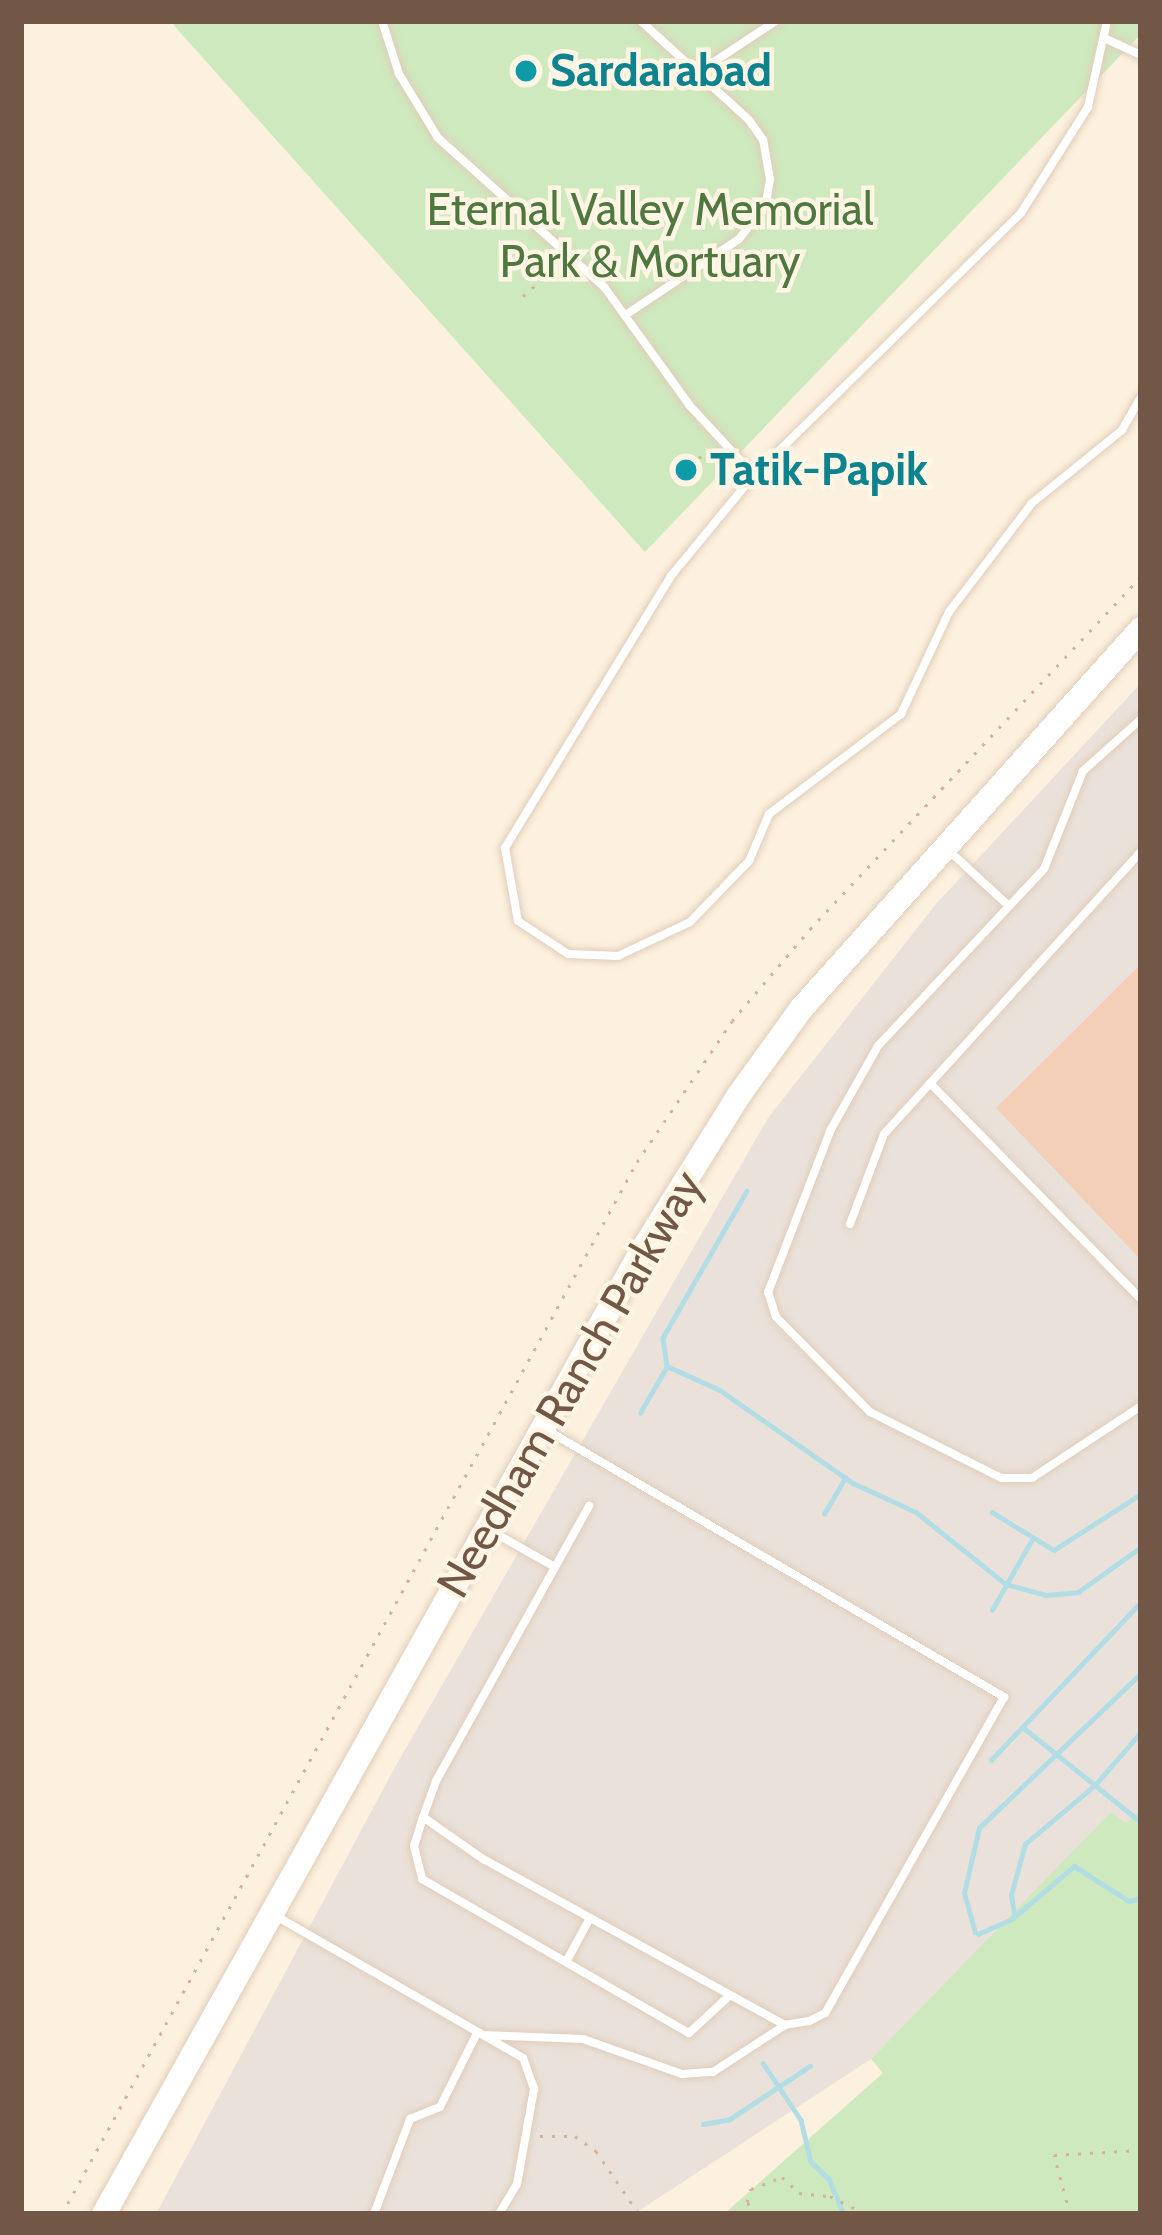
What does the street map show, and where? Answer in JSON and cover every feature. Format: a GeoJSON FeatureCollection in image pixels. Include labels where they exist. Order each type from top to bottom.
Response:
{"type":"FeatureCollection","features":[{"type":"Feature","properties":{"kind":"street","name":"Needham Ranch Parkway"},"geometry":{"type":"LineString","coordinates":[[104,2214],[486,1528],[739,1095],[801,1009],[1141,628]]}},
{"type":"Feature","properties":{"kind":"lane"},"geometry":{"type":"LineString","coordinates":[[382,21],[425,122],[571,254],[627,314],[720,438],[754,475]]}},
{"type":"Feature","properties":{"kind":"lane"},"geometry":{"type":"LineString","coordinates":[[627,314],[739,239],[766,204],[763,140],[641,21]]}},
{"type":"Feature","properties":{"kind":"lane"},"geometry":{"type":"LineString","coordinates":[[697,73],[776,21]]}},
{"type":"Feature","properties":{"kind":"lane"},"geometry":{"type":"LineString","coordinates":[[1108,21],[1088,107],[1021,213],[754,475],[671,576],[505,848],[518,921],[568,954],[618,956],[690,922],[749,861],[769,814],[901,714],[949,612],[1032,503],[1122,430],[1141,397]]}},
{"type":"Feature","properties":{"kind":"lane"},"geometry":{"type":"LineString","coordinates":[[1104,38],[1141,55]]}},
{"type":"Feature","properties":{"kind":"lane"},"geometry":{"type":"LineString","coordinates":[[1141,719],[1084,771],[1044,869],[878,1046],[832,1130],[768,1292],[776,1317],[870,1412],[1001,1478],[1032,1478],[1141,1406]]}},
{"type":"Feature","properties":{"kind":"lane"},"geometry":{"type":"LineString","coordinates":[[943,845],[1008,905]]}},
{"type":"Feature","properties":{"kind":"lane"},"geometry":{"type":"LineString","coordinates":[[850,1224],[884,1134],[1141,851]]}},
{"type":"Feature","properties":{"kind":"lane"},"geometry":{"type":"LineString","coordinates":[[930,1083],[1141,1299]]}},
{"type":"Feature","properties":{"kind":"lane"},"geometry":{"type":"LineString","coordinates":[[476,2035],[584,2038],[682,2074],[713,2072],[784,2025],[825,2013],[1004,1697],[544,1428]]}},
{"type":"Feature","properties":{"kind":"lane"},"geometry":{"type":"LineString","coordinates":[[589,1506],[423,1817],[414,1846],[422,1879],[689,2033],[730,1995]]}},
{"type":"Feature","properties":{"kind":"lane"},"geometry":{"type":"LineString","coordinates":[[486,1528],[553,1566]]}},
{"type":"Feature","properties":{"kind":"lane"},"geometry":{"type":"LineString","coordinates":[[423,1817],[590,1918],[784,2025]]}},
{"type":"Feature","properties":{"kind":"lane"},"geometry":{"type":"LineString","coordinates":[[269,1912],[476,2035],[502,2042],[532,2075],[517,2184],[499,2214]]}},
{"type":"Feature","properties":{"kind":"lane"},"geometry":{"type":"LineString","coordinates":[[566,1962],[590,1918]]}},
{"type":"Feature","properties":{"kind":"lane"},"geometry":{"type":"LineString","coordinates":[[374,2214],[410,2120],[440,2107],[476,2035]]}},
{"type":"Feature","properties":{"kind":"path"},"geometry":{"type":"LineString","coordinates":[[523,296],[571,254]]}},
{"type":"Feature","properties":{"kind":"path"},"geometry":{"type":"LineString","coordinates":[[690,466],[720,438]]}},
{"type":"Feature","properties":{"kind":"path"},"geometry":{"type":"LineString","coordinates":[[526,2136],[575,2136],[596,2151],[639,2214]]}},
{"type":"Feature","properties":{"kind":"path"},"geometry":{"type":"LineString","coordinates":[[1070,2214],[1054,2155],[1141,2150]]}},
{"type":"Feature","properties":{"kind":"path"},"geometry":{"type":"LineString","coordinates":[[757,2214],[747,2202],[752,2189],[782,2177],[799,2192],[837,2198],[865,2214]]}},
{"type":"Feature","properties":{"kind":"shaded area"},"geometry":{"type":"Polygon","coordinates":[[[1141,683],[1141,1810],[1126,1823],[1111,1813],[871,2059],[634,2214],[156,2214],[395,1767],[768,1118],[936,904],[1141,683]]]}},
{"type":"Feature","properties":{"kind":"green space","name":"Eternal Valley Memorial Park & Mortuary"},"geometry":{"type":"Polygon","coordinates":[[[170,21],[1141,21],[1141,34],[645,552],[170,21]]]}},
{"type":"Feature","properties":{"kind":"green space"},"geometry":{"type":"Polygon","coordinates":[[[1141,1810],[1141,2214],[724,2214],[883,2073],[871,2059],[1111,1812],[1126,1823],[1141,1810]]]}},
{"type":"Feature","properties":{"kind":"building"},"geometry":{"type":"Polygon","coordinates":[[[1141,964],[1141,1260],[996,1108],[1141,964]]]}},
{"type":"Feature","properties":{"kind":"waterway"},"geometry":{"type":"LineString","coordinates":[[747,1191],[663,1338],[667,1366],[720,1390],[853,1483],[916,1512],[1006,1584],[1046,1595],[1078,1592],[1141,1547]]}},
{"type":"Feature","properties":{"kind":"waterway"},"geometry":{"type":"LineString","coordinates":[[640,1413],[667,1366]]}},
{"type":"Feature","properties":{"kind":"waterway"},"geometry":{"type":"LineString","coordinates":[[824,1514],[845,1478]]}},
{"type":"Feature","properties":{"kind":"waterway"},"geometry":{"type":"LineString","coordinates":[[992,1512],[1054,1550],[1141,1494]]}},
{"type":"Feature","properties":{"kind":"waterway"},"geometry":{"type":"LineString","coordinates":[[992,1610],[1031,1541]]}},
{"type":"Feature","properties":{"kind":"waterway"},"geometry":{"type":"LineString","coordinates":[[991,1760],[1141,1602]]}},
{"type":"Feature","properties":{"kind":"waterway"},"geometry":{"type":"LineString","coordinates":[[975,1933],[964,1893],[979,1828],[1141,1673]]}},
{"type":"Feature","properties":{"kind":"waterway"},"geometry":{"type":"LineString","coordinates":[[1024,1728],[1141,1822]]}},
{"type":"Feature","properties":{"kind":"waterway"},"geometry":{"type":"LineString","coordinates":[[1014,1914],[1011,1895],[1025,1844],[1095,1785],[1141,1732]]}},
{"type":"Feature","properties":{"kind":"waterway"},"geometry":{"type":"LineString","coordinates":[[978,1934],[1012,1919],[1074,1866],[1129,1901],[1141,1898]]}},
{"type":"Feature","properties":{"kind":"waterway"},"geometry":{"type":"LineString","coordinates":[[763,2063],[801,2120],[811,2162],[829,2179],[844,2214]]}},
{"type":"Feature","properties":{"kind":"waterway"},"geometry":{"type":"LineString","coordinates":[[703,2124],[730,2119],[810,2066]]}},
{"type":"Feature","properties":{"kind":"place","name":"Sardarabad"},"geometry":{"type":"Point","coordinates":[526,71]}},
{"type":"Feature","properties":{"kind":"place","name":"Tatik-Papik"},"geometry":{"type":"Point","coordinates":[686,470]}}]}
